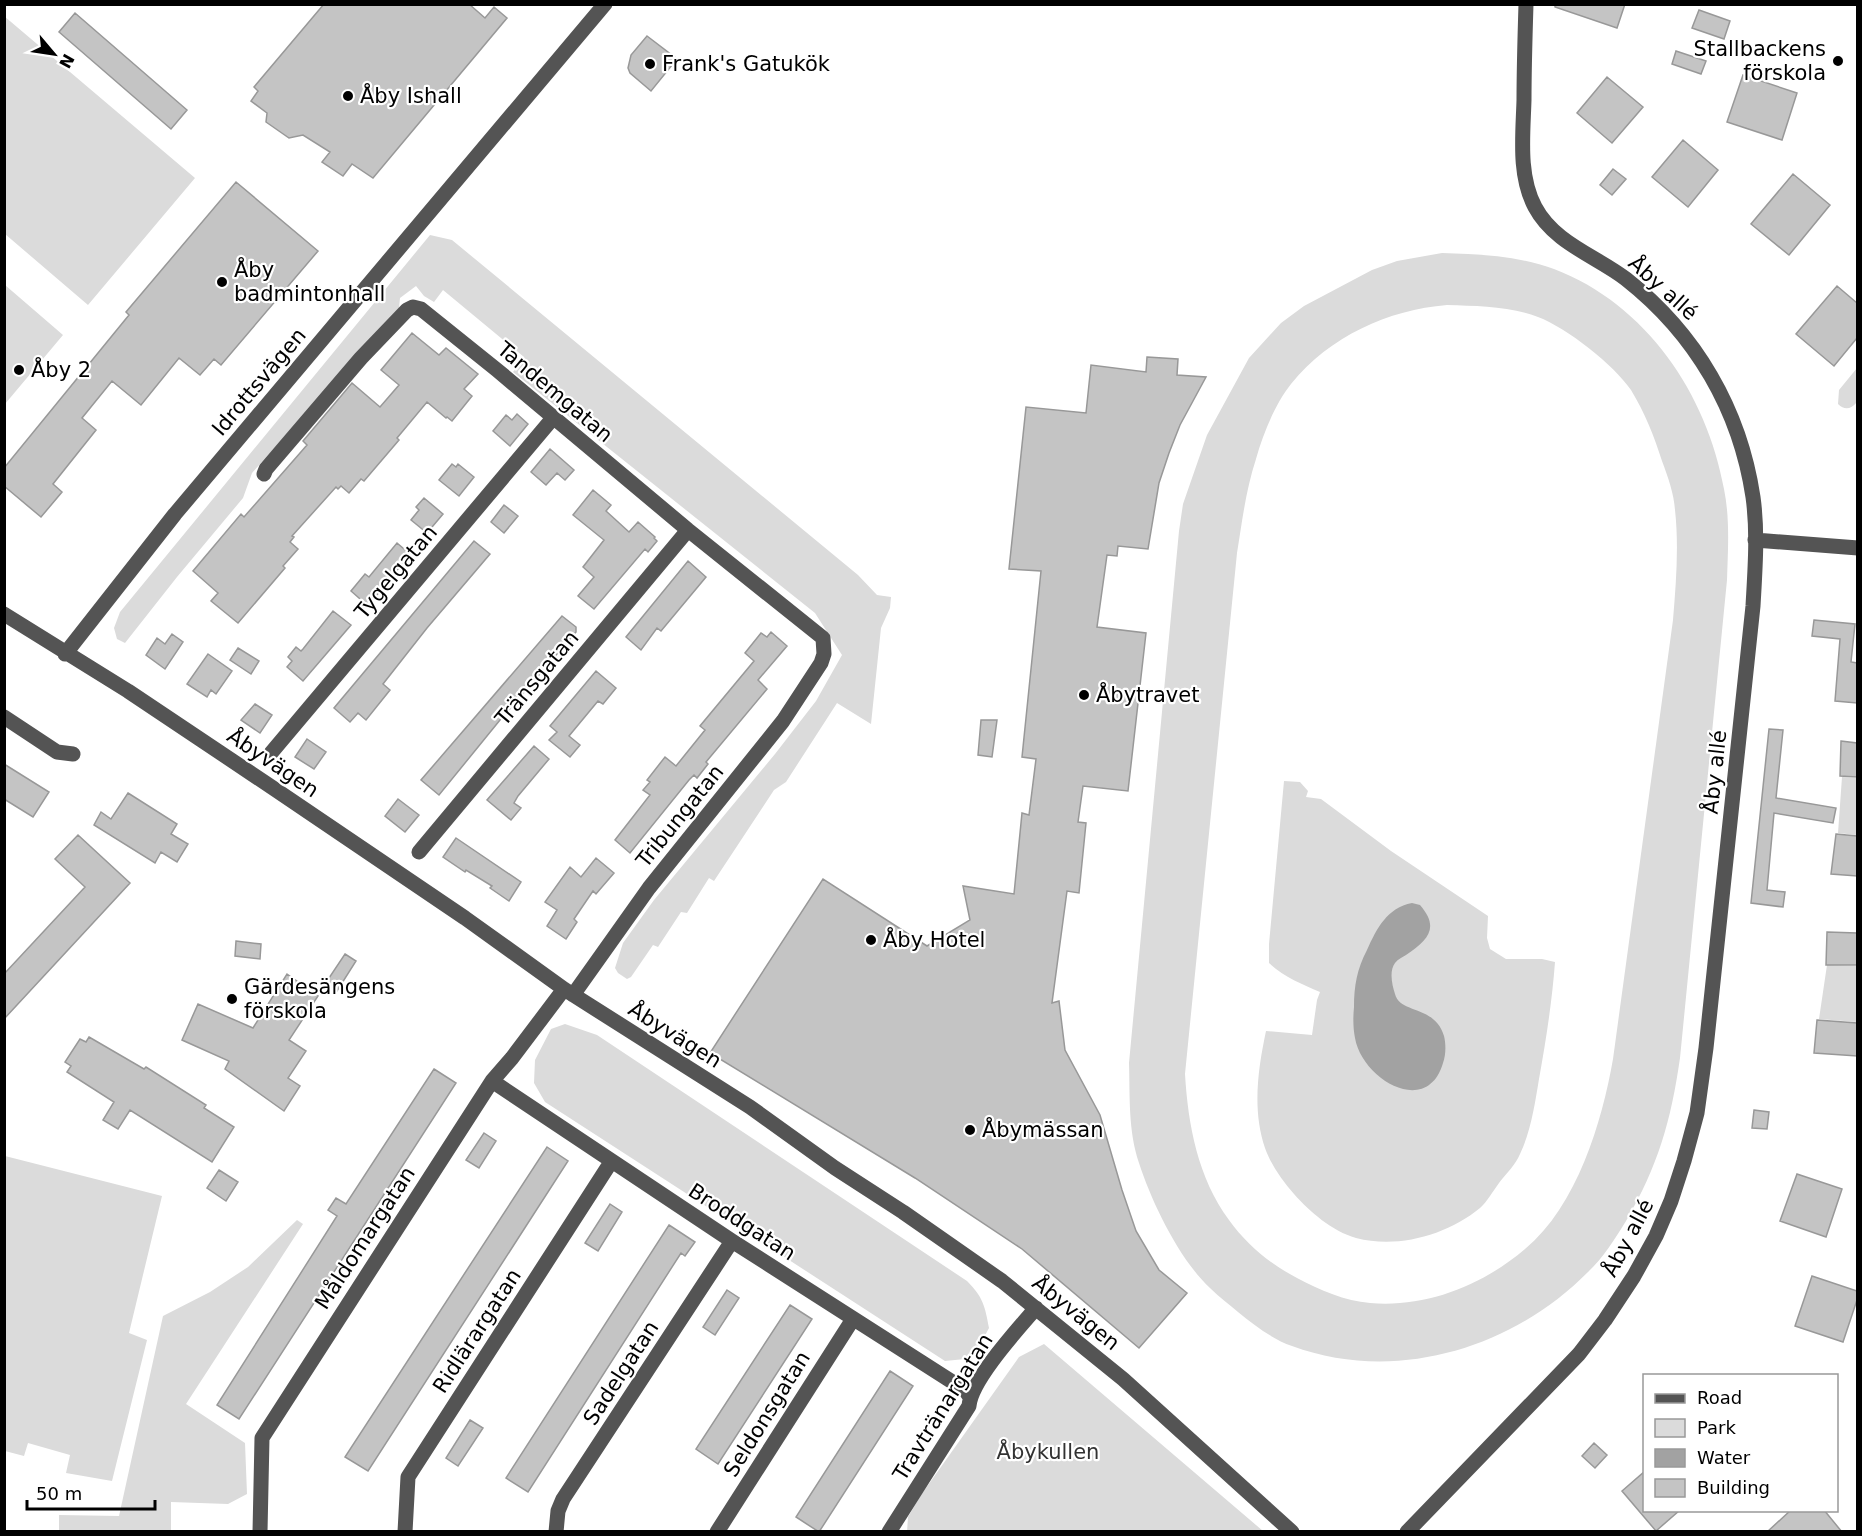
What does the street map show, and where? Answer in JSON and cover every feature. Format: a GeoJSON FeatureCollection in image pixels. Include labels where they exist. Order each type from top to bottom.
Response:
{"type":"FeatureCollection","features":[{"type":"Feature","properties":{"kind":"street","name":"Idrottsvägen"},"geometry":{"type":"LineString","coordinates":[[65,654],[175,514],[605,4]]}},
{"type":"Feature","properties":{"kind":"street","name":"Åby allé"},"geometry":{"type":"LineString","coordinates":[[1407,1532],[1579,1354],[1634,1276],[1656,1236],[1671,1201],[1697,1113],[1707,1048],[1753,606],[1755,540],[1753,499],[1745,454],[1719,389],[1699,356],[1674,324],[1653,302],[1625,279],[1568,243],[1543,219],[1527,187],[1523,142],[1526,4]]}},
{"type":"Feature","properties":{"kind":"street","name":"Tandemgatan"},"geometry":{"type":"LineString","coordinates":[[264,474],[361,358],[406,310],[414,307],[422,309],[688,530],[823,638],[824,654],[821,663]]}},
{"type":"Feature","properties":{"kind":"street","name":"Tygelgatan"},"geometry":{"type":"LineString","coordinates":[[272,753],[553,418]]}},
{"type":"Feature","properties":{"kind":"street","name":"Tränsgatan"},"geometry":{"type":"LineString","coordinates":[[418,852],[688,530]]}},
{"type":"Feature","properties":{"kind":"street"},"geometry":{"type":"LineString","coordinates":[[1755,540],[1857,548]]}},
{"type":"Feature","properties":{"kind":"street","name":"Åbyvägen"},"geometry":{"type":"LineString","coordinates":[[4,614],[128,692],[276,790],[465,918],[568,992],[750,1107],[1002,1281],[1123,1379],[1292,1532]]}},
{"type":"Feature","properties":{"kind":"street","name":"Tribungatan"},"geometry":{"type":"LineString","coordinates":[[568,992],[783,721],[821,663]]}},
{"type":"Feature","properties":{"kind":"street"},"geometry":{"type":"LineString","coordinates":[[4,717],[57,752],[73,754]]}},
{"type":"Feature","properties":{"kind":"street","name":"Måldomargatan"},"geometry":{"type":"LineString","coordinates":[[260,1532],[262,1438],[492,1081],[568,992]]}},
{"type":"Feature","properties":{"kind":"street","name":"Broddgatan"},"geometry":{"type":"LineString","coordinates":[[492,1081],[611,1162],[964,1390],[970,1397]]}},
{"type":"Feature","properties":{"kind":"street","name":"Ridlärargatan"},"geometry":{"type":"LineString","coordinates":[[405,1532],[408,1477],[611,1162]]}},
{"type":"Feature","properties":{"kind":"street","name":"Sadelgatan"},"geometry":{"type":"LineString","coordinates":[[556,1532],[558,1511],[563,1500],[732,1241]]}},
{"type":"Feature","properties":{"kind":"street","name":"Travtränargatan"},"geometry":{"type":"LineString","coordinates":[[889,1532],[969,1406],[970,1397],[990,1364],[1036,1308]]}},
{"type":"Feature","properties":{"kind":"street","name":"Seldonsgatan"},"geometry":{"type":"LineString","coordinates":[[717,1532],[853,1319]]}},
{"type":"Feature","properties":{"kind":"green space"},"geometry":{"type":"Polygon","coordinates":[[[4,16],[195,178],[88,305],[5,234],[4,16]]]}},
{"type":"Feature","properties":{"kind":"green space"},"geometry":{"type":"Polygon","coordinates":[[[430,235],[452,240],[858,575],[877,595],[891,597],[890,608],[881,628],[871,724],[837,703],[786,782],[774,790],[714,881],[709,878],[687,913],[681,912],[658,947],[653,945],[631,977],[627,979],[615,968],[623,943],[654,900],[816,701],[842,655],[815,613],[513,372],[524,357],[443,290],[434,302],[424,296],[416,286],[400,298],[399,308],[252,473],[243,498],[125,643],[117,639],[114,628],[120,612],[430,235]]]}},
{"type":"Feature","properties":{"kind":"green space"},"geometry":{"type":"Polygon","coordinates":[[[1442,253],[1513,258],[1554,269],[1587,285],[1617,305],[1644,329],[1667,356],[1687,387],[1703,419],[1716,454],[1724,489],[1728,546],[1727,580],[1680,1058],[1662,1142],[1647,1181],[1626,1221],[1599,1261],[1558,1299],[1524,1321],[1488,1339],[1450,1352],[1411,1360],[1371,1361],[1331,1357],[1277,1340],[1238,1312],[1199,1276],[1168,1230],[1151,1195],[1135,1151],[1131,1126],[1129,1063],[1183,504],[1207,435],[1249,358],[1281,323],[1304,306],[1372,270],[1397,261],[1442,253]],[[1447,305],[1403,313],[1382,320],[1342,339],[1324,352],[1306,367],[1285,392],[1262,440],[1250,482],[1237,553],[1185,1074],[1192,1132],[1202,1169],[1218,1204],[1243,1238],[1278,1267],[1297,1278],[1333,1294],[1370,1303],[1391,1304],[1433,1298],[1491,1273],[1509,1262],[1543,1231],[1573,1187],[1594,1135],[1613,1059],[1673,620],[1677,551],[1673,498],[1652,434],[1631,390],[1602,359],[1576,338],[1550,322],[1527,313],[1493,307],[1447,305]]]}},
{"type":"Feature","properties":{"kind":"green space","name":"Åby 2"},"geometry":{"type":"Polygon","coordinates":[[[5,285],[63,335],[5,404],[5,285]]]}},
{"type":"Feature","properties":{"kind":"green space"},"geometry":{"type":"Polygon","coordinates":[[[1857,368],[1857,402],[1850,408],[1843,408],[1838,404],[1839,390],[1857,368]]]}},
{"type":"Feature","properties":{"kind":"green space"},"geometry":{"type":"Polygon","coordinates":[[[1842,777],[1857,778],[1857,835],[1838,833],[1842,777]]]}},
{"type":"Feature","properties":{"kind":"green space"},"geometry":{"type":"Polygon","coordinates":[[[1284,781],[1300,782],[1308,791],[1306,797],[1321,799],[1391,851],[1488,916],[1487,938],[1490,949],[1506,959],[1542,959],[1555,962],[1549,1021],[1536,1098],[1524,1145],[1513,1165],[1480,1208],[1453,1226],[1437,1232],[1388,1242],[1356,1238],[1338,1231],[1314,1214],[1294,1194],[1277,1172],[1265,1148],[1257,1104],[1266,1031],[1312,1035],[1320,992],[1287,976],[1269,963],[1284,781]]]}},
{"type":"Feature","properties":{"kind":"green space"},"geometry":{"type":"Polygon","coordinates":[[[1827,965],[1857,966],[1857,1022],[1819,1019],[1827,965]]]}},
{"type":"Feature","properties":{"kind":"green space"},"geometry":{"type":"Polygon","coordinates":[[[565,1024],[597,1035],[967,1281],[980,1297],[986,1314],[989,1328],[981,1343],[965,1359],[945,1361],[545,1102],[534,1083],[535,1060],[551,1029],[565,1024]]]}},
{"type":"Feature","properties":{"kind":"green space"},"geometry":{"type":"Polygon","coordinates":[[[5,1156],[162,1196],[129,1333],[147,1340],[112,1481],[66,1473],[70,1455],[28,1443],[24,1456],[5,1451],[5,1156]]]}},
{"type":"Feature","properties":{"kind":"green space"},"geometry":{"type":"Polygon","coordinates":[[[297,1220],[303,1224],[186,1404],[245,1443],[247,1494],[228,1504],[171,1502],[171,1531],[59,1531],[59,1515],[119,1516],[163,1316],[210,1292],[248,1267],[297,1220]]]}},
{"type":"Feature","properties":{"kind":"green space","name":"Åbykullen"},"geometry":{"type":"Polygon","coordinates":[[[1044,1344],[1263,1531],[907,1532],[908,1517],[921,1495],[1019,1357],[1044,1344]]]}},
{"type":"Feature","properties":{"kind":"water"},"geometry":{"type":"Polygon","coordinates":[[[1412,903],[1420,905],[1426,913],[1429,920],[1429,933],[1420,944],[1395,963],[1392,974],[1393,986],[1398,1000],[1426,1014],[1440,1026],[1444,1036],[1445,1057],[1435,1079],[1423,1088],[1410,1090],[1396,1086],[1369,1067],[1360,1053],[1355,1038],[1353,1019],[1357,978],[1371,942],[1389,914],[1412,903]]]}},
{"type":"Feature","properties":{"kind":"building","name":"Åby Ishall"},"geometry":{"type":"Polygon","coordinates":[[[324,4],[469,4],[485,18],[494,7],[507,18],[373,178],[352,164],[343,176],[322,162],[330,152],[303,135],[289,138],[266,122],[267,113],[251,101],[258,91],[254,87],[324,4]]]}},
{"type":"Feature","properties":{"kind":"building"},"geometry":{"type":"Polygon","coordinates":[[[1555,4],[1625,4],[1617,28],[1555,7],[1555,4]]]}},
{"type":"Feature","properties":{"kind":"building"},"geometry":{"type":"Polygon","coordinates":[[[1699,10],[1730,21],[1724,39],[1692,28],[1699,10]]]}},
{"type":"Feature","properties":{"kind":"building"},"geometry":{"type":"Polygon","coordinates":[[[75,13],[187,110],[171,129],[59,32],[75,13]]]}},
{"type":"Feature","properties":{"kind":"building","name":"Frank's Gatukök"},"geometry":{"type":"Polygon","coordinates":[[[647,36],[677,59],[651,91],[630,73],[628,68],[631,55],[647,36]]]}},
{"type":"Feature","properties":{"kind":"building"},"geometry":{"type":"Polygon","coordinates":[[[1676,51],[1706,61],[1701,74],[1672,64],[1676,51]]]}},
{"type":"Feature","properties":{"kind":"building"},"geometry":{"type":"Polygon","coordinates":[[[1743,75],[1797,93],[1782,140],[1727,122],[1743,75]]]}},
{"type":"Feature","properties":{"kind":"building"},"geometry":{"type":"Polygon","coordinates":[[[1607,77],[1643,107],[1612,143],[1577,113],[1607,77]]]}},
{"type":"Feature","properties":{"kind":"building"},"geometry":{"type":"Polygon","coordinates":[[[1683,140],[1718,170],[1688,207],[1652,177],[1683,140]]]}},
{"type":"Feature","properties":{"kind":"building"},"geometry":{"type":"Polygon","coordinates":[[[1613,169],[1626,179],[1612,195],[1600,185],[1613,169]]]}},
{"type":"Feature","properties":{"kind":"building"},"geometry":{"type":"Polygon","coordinates":[[[1793,174],[1830,205],[1789,255],[1751,224],[1793,174]]]}},
{"type":"Feature","properties":{"kind":"building","name":"Åby badmintonhall"},"geometry":{"type":"Polygon","coordinates":[[[236,182],[318,251],[221,365],[214,359],[200,375],[179,358],[141,405],[112,381],[82,418],[96,430],[53,484],[62,492],[41,517],[4,486],[4,468],[129,315],[126,312],[236,182]]]}},
{"type":"Feature","properties":{"kind":"building"},"geometry":{"type":"Polygon","coordinates":[[[1837,286],[1857,303],[1857,338],[1834,366],[1796,334],[1837,286]]]}},
{"type":"Feature","properties":{"kind":"building"},"geometry":{"type":"Polygon","coordinates":[[[412,333],[439,355],[446,348],[478,374],[464,389],[472,396],[452,421],[427,402],[397,438],[399,440],[364,481],[361,479],[349,493],[341,486],[338,489],[336,487],[292,536],[294,537],[290,542],[298,549],[283,566],[285,568],[238,623],[211,601],[218,593],[193,571],[241,514],[244,517],[307,445],[303,441],[352,383],[380,407],[399,385],[381,370],[412,333]]]}},
{"type":"Feature","properties":{"kind":"building"},"geometry":{"type":"Polygon","coordinates":[[[1147,357],[1178,359],[1177,375],[1206,377],[1180,425],[1169,453],[1159,483],[1148,549],[1118,546],[1117,556],[1107,555],[1097,627],[1146,633],[1128,791],[1083,786],[1078,822],[1086,823],[1079,893],[1067,891],[1052,1003],[1059,1001],[1065,1050],[1100,1115],[1136,1231],[1159,1270],[1187,1293],[1139,1348],[1022,1249],[915,1178],[710,1053],[823,879],[927,946],[970,920],[963,886],[1014,894],[1022,813],[1029,815],[1036,759],[1022,757],[1041,571],[1009,569],[1026,407],[1086,413],[1091,365],[1146,372],[1147,357]]]}},
{"type":"Feature","properties":{"kind":"building"},"geometry":{"type":"Polygon","coordinates":[[[517,414],[528,424],[510,446],[493,431],[506,415],[512,420],[517,414]]]}},
{"type":"Feature","properties":{"kind":"building"},"geometry":{"type":"Polygon","coordinates":[[[550,449],[574,470],[565,480],[557,473],[546,485],[531,472],[550,449]]]}},
{"type":"Feature","properties":{"kind":"building"},"geometry":{"type":"Polygon","coordinates":[[[452,464],[456,467],[458,464],[474,477],[459,496],[439,480],[452,464]]]}},
{"type":"Feature","properties":{"kind":"building"},"geometry":{"type":"Polygon","coordinates":[[[593,490],[611,505],[606,511],[629,532],[638,522],[657,541],[648,552],[645,549],[594,609],[578,596],[594,577],[583,567],[604,540],[573,515],[593,490]]]}},
{"type":"Feature","properties":{"kind":"building"},"geometry":{"type":"Polygon","coordinates":[[[424,498],[443,514],[427,533],[411,520],[419,510],[416,507],[424,498]]]}},
{"type":"Feature","properties":{"kind":"building"},"geometry":{"type":"Polygon","coordinates":[[[504,505],[518,516],[504,533],[491,522],[504,505]]]}},
{"type":"Feature","properties":{"kind":"building"},"geometry":{"type":"Polygon","coordinates":[[[474,541],[490,554],[383,684],[390,690],[366,720],[358,713],[350,722],[334,708],[474,541]]]}},
{"type":"Feature","properties":{"kind":"building"},"geometry":{"type":"Polygon","coordinates":[[[397,543],[410,554],[368,606],[351,591],[365,574],[369,577],[397,543]]]}},
{"type":"Feature","properties":{"kind":"building"},"geometry":{"type":"Polygon","coordinates":[[[688,561],[706,577],[661,631],[657,628],[641,650],[626,637],[688,561]]]}},
{"type":"Feature","properties":{"kind":"building"},"geometry":{"type":"Polygon","coordinates":[[[333,611],[351,625],[303,681],[287,667],[292,661],[288,657],[296,647],[301,651],[303,649],[333,611]]]}},
{"type":"Feature","properties":{"kind":"building"},"geometry":{"type":"Polygon","coordinates":[[[562,616],[576,627],[576,632],[439,795],[421,780],[562,616]]]}},
{"type":"Feature","properties":{"kind":"building"},"geometry":{"type":"Polygon","coordinates":[[[1814,620],[1855,624],[1851,662],[1857,663],[1857,703],[1835,701],[1840,639],[1812,636],[1814,620]]]}},
{"type":"Feature","properties":{"kind":"building"},"geometry":{"type":"Polygon","coordinates":[[[771,632],[787,646],[758,680],[767,689],[706,762],[708,764],[697,778],[694,775],[689,780],[630,853],[615,840],[650,795],[643,790],[650,782],[647,780],[665,757],[676,766],[705,730],[700,726],[754,661],[745,653],[761,633],[767,637],[771,632]]]}},
{"type":"Feature","properties":{"kind":"building"},"geometry":{"type":"Polygon","coordinates":[[[172,634],[183,642],[165,669],[146,655],[157,638],[165,644],[172,634]]]}},
{"type":"Feature","properties":{"kind":"building"},"geometry":{"type":"Polygon","coordinates":[[[238,648],[259,661],[251,674],[230,660],[238,648]]]}},
{"type":"Feature","properties":{"kind":"building"},"geometry":{"type":"Polygon","coordinates":[[[208,654],[232,671],[216,694],[211,690],[207,697],[187,684],[208,654]]]}},
{"type":"Feature","properties":{"kind":"building"},"geometry":{"type":"Polygon","coordinates":[[[596,671],[616,688],[603,704],[598,701],[569,736],[580,745],[570,757],[549,740],[557,732],[550,726],[596,671]]]}},
{"type":"Feature","properties":{"kind":"building"},"geometry":{"type":"Polygon","coordinates":[[[255,704],[272,715],[260,733],[241,720],[255,704]]]}},
{"type":"Feature","properties":{"kind":"building"},"geometry":{"type":"Polygon","coordinates":[[[981,720],[997,720],[992,757],[978,755],[981,720]]]}},
{"type":"Feature","properties":{"kind":"building"},"geometry":{"type":"Polygon","coordinates":[[[1769,729],[1783,730],[1776,798],[1836,808],[1833,823],[1774,813],[1767,890],[1785,892],[1783,907],[1751,903],[1769,729]]]}},
{"type":"Feature","properties":{"kind":"building"},"geometry":{"type":"Polygon","coordinates":[[[307,739],[326,752],[314,769],[295,757],[307,739]]]}},
{"type":"Feature","properties":{"kind":"building"},"geometry":{"type":"Polygon","coordinates":[[[1841,741],[1857,743],[1857,777],[1840,776],[1841,741]]]}},
{"type":"Feature","properties":{"kind":"building"},"geometry":{"type":"Polygon","coordinates":[[[534,746],[549,759],[518,796],[514,803],[521,808],[511,820],[487,800],[534,746]]]}},
{"type":"Feature","properties":{"kind":"building"},"geometry":{"type":"Polygon","coordinates":[[[4,764],[49,792],[33,817],[4,799],[4,764]]]}},
{"type":"Feature","properties":{"kind":"building"},"geometry":{"type":"Polygon","coordinates":[[[128,793],[177,824],[171,834],[188,844],[177,862],[161,852],[155,863],[94,825],[101,812],[111,819],[128,793]]]}},
{"type":"Feature","properties":{"kind":"building"},"geometry":{"type":"Polygon","coordinates":[[[398,799],[419,815],[405,832],[385,816],[398,799]]]}},
{"type":"Feature","properties":{"kind":"building"},"geometry":{"type":"Polygon","coordinates":[[[1836,834],[1857,836],[1857,876],[1831,874],[1836,834]]]}},
{"type":"Feature","properties":{"kind":"building"},"geometry":{"type":"Polygon","coordinates":[[[78,835],[130,883],[4,1019],[4,974],[85,887],[55,859],[78,835]]]}},
{"type":"Feature","properties":{"kind":"building"},"geometry":{"type":"Polygon","coordinates":[[[456,838],[521,882],[509,901],[490,888],[492,886],[443,857],[456,838]]]}},
{"type":"Feature","properties":{"kind":"building"},"geometry":{"type":"Polygon","coordinates":[[[596,858],[614,873],[596,894],[593,891],[574,919],[577,922],[566,939],[547,926],[557,910],[545,902],[570,867],[581,877],[596,858]]]}},
{"type":"Feature","properties":{"kind":"building"},"geometry":{"type":"Polygon","coordinates":[[[1827,932],[1857,933],[1857,965],[1826,965],[1827,932]]]}},
{"type":"Feature","properties":{"kind":"building"},"geometry":{"type":"Polygon","coordinates":[[[236,941],[261,944],[260,959],[235,956],[236,941]]]}},
{"type":"Feature","properties":{"kind":"building"},"geometry":{"type":"Polygon","coordinates":[[[345,954],[356,961],[337,991],[325,984],[345,954]]]}},
{"type":"Feature","properties":{"kind":"building"},"geometry":{"type":"Polygon","coordinates":[[[287,974],[318,996],[289,1040],[306,1051],[288,1078],[300,1086],[284,1111],[225,1069],[229,1061],[182,1040],[198,1004],[253,1028],[287,974]]]}},
{"type":"Feature","properties":{"kind":"building"},"geometry":{"type":"Polygon","coordinates":[[[1817,1020],[1857,1023],[1857,1056],[1814,1053],[1817,1020]]]}},
{"type":"Feature","properties":{"kind":"building"},"geometry":{"type":"Polygon","coordinates":[[[89,1037],[144,1069],[146,1067],[206,1105],[204,1108],[234,1127],[212,1162],[130,1110],[118,1129],[103,1120],[114,1102],[67,1072],[71,1066],[65,1062],[80,1039],[86,1042],[89,1037]]]}},
{"type":"Feature","properties":{"kind":"building"},"geometry":{"type":"Polygon","coordinates":[[[434,1069],[456,1083],[239,1419],[217,1405],[337,1216],[328,1210],[336,1198],[346,1204],[434,1069]]]}},
{"type":"Feature","properties":{"kind":"building"},"geometry":{"type":"Polygon","coordinates":[[[1754,1110],[1769,1112],[1767,1129],[1752,1128],[1754,1110]]]}},
{"type":"Feature","properties":{"kind":"building"},"geometry":{"type":"Polygon","coordinates":[[[484,1133],[496,1141],[479,1168],[466,1160],[484,1133]]]}},
{"type":"Feature","properties":{"kind":"building"},"geometry":{"type":"Polygon","coordinates":[[[547,1147],[568,1161],[368,1471],[345,1457],[547,1147]]]}},
{"type":"Feature","properties":{"kind":"building"},"geometry":{"type":"Polygon","coordinates":[[[219,1170],[238,1182],[226,1201],[207,1188],[219,1170]]]}},
{"type":"Feature","properties":{"kind":"building"},"geometry":{"type":"Polygon","coordinates":[[[1797,1174],[1842,1189],[1826,1237],[1780,1221],[1797,1174]]]}},
{"type":"Feature","properties":{"kind":"building"},"geometry":{"type":"Polygon","coordinates":[[[610,1204],[622,1212],[598,1251],[585,1243],[610,1204]]]}},
{"type":"Feature","properties":{"kind":"building"},"geometry":{"type":"Polygon","coordinates":[[[669,1225],[695,1242],[685,1256],[681,1253],[528,1492],[506,1478],[669,1225]]]}},
{"type":"Feature","properties":{"kind":"building"},"geometry":{"type":"Polygon","coordinates":[[[1812,1276],[1857,1291],[1857,1300],[1843,1342],[1795,1326],[1812,1276]]]}},
{"type":"Feature","properties":{"kind":"building"},"geometry":{"type":"Polygon","coordinates":[[[727,1290],[739,1298],[715,1335],[703,1327],[727,1290]]]}},
{"type":"Feature","properties":{"kind":"building"},"geometry":{"type":"Polygon","coordinates":[[[790,1305],[812,1319],[718,1464],[696,1449],[790,1305]]]}},
{"type":"Feature","properties":{"kind":"building"},"geometry":{"type":"Polygon","coordinates":[[[890,1371],[913,1386],[819,1532],[796,1517],[890,1371]]]}},
{"type":"Feature","properties":{"kind":"building"},"geometry":{"type":"Polygon","coordinates":[[[470,1420],[483,1428],[458,1466],[446,1458],[470,1420]]]}},
{"type":"Feature","properties":{"kind":"building"},"geometry":{"type":"Polygon","coordinates":[[[1594,1443],[1607,1455],[1595,1468],[1582,1456],[1594,1443]]]}},
{"type":"Feature","properties":{"kind":"building"},"geometry":{"type":"Polygon","coordinates":[[[1643,1473],[1643,1512],[1678,1512],[1656,1531],[1622,1491],[1643,1473]]]}},
{"type":"Feature","properties":{"kind":"building"},"geometry":{"type":"Polygon","coordinates":[[[1789,1512],[1826,1512],[1842,1532],[1767,1532],[1789,1512]]]}},
{"type":"Feature","properties":{"kind":"place","name":"Stallbackens förskola"},"geometry":{"type":"Point","coordinates":[1838,61]}},
{"type":"Feature","properties":{"kind":"place","name":"Frank's Gatukök"},"geometry":{"type":"Point","coordinates":[650,64]}},
{"type":"Feature","properties":{"kind":"place","name":"Åby Ishall"},"geometry":{"type":"Point","coordinates":[348,96]}},
{"type":"Feature","properties":{"kind":"place","name":"Åby badmintonhall"},"geometry":{"type":"Point","coordinates":[222,282]}},
{"type":"Feature","properties":{"kind":"place","name":"Åby 2"},"geometry":{"type":"Point","coordinates":[19,370]}},
{"type":"Feature","properties":{"kind":"place","name":"Åbytravet"},"geometry":{"type":"Point","coordinates":[1084,695]}},
{"type":"Feature","properties":{"kind":"place","name":"Åby Hotel"},"geometry":{"type":"Point","coordinates":[871,940]}},
{"type":"Feature","properties":{"kind":"place","name":"Gärdesängens förskola"},"geometry":{"type":"Point","coordinates":[232,999]}},
{"type":"Feature","properties":{"kind":"place","name":"Åbymässan"},"geometry":{"type":"Point","coordinates":[970,1130]}}]}
